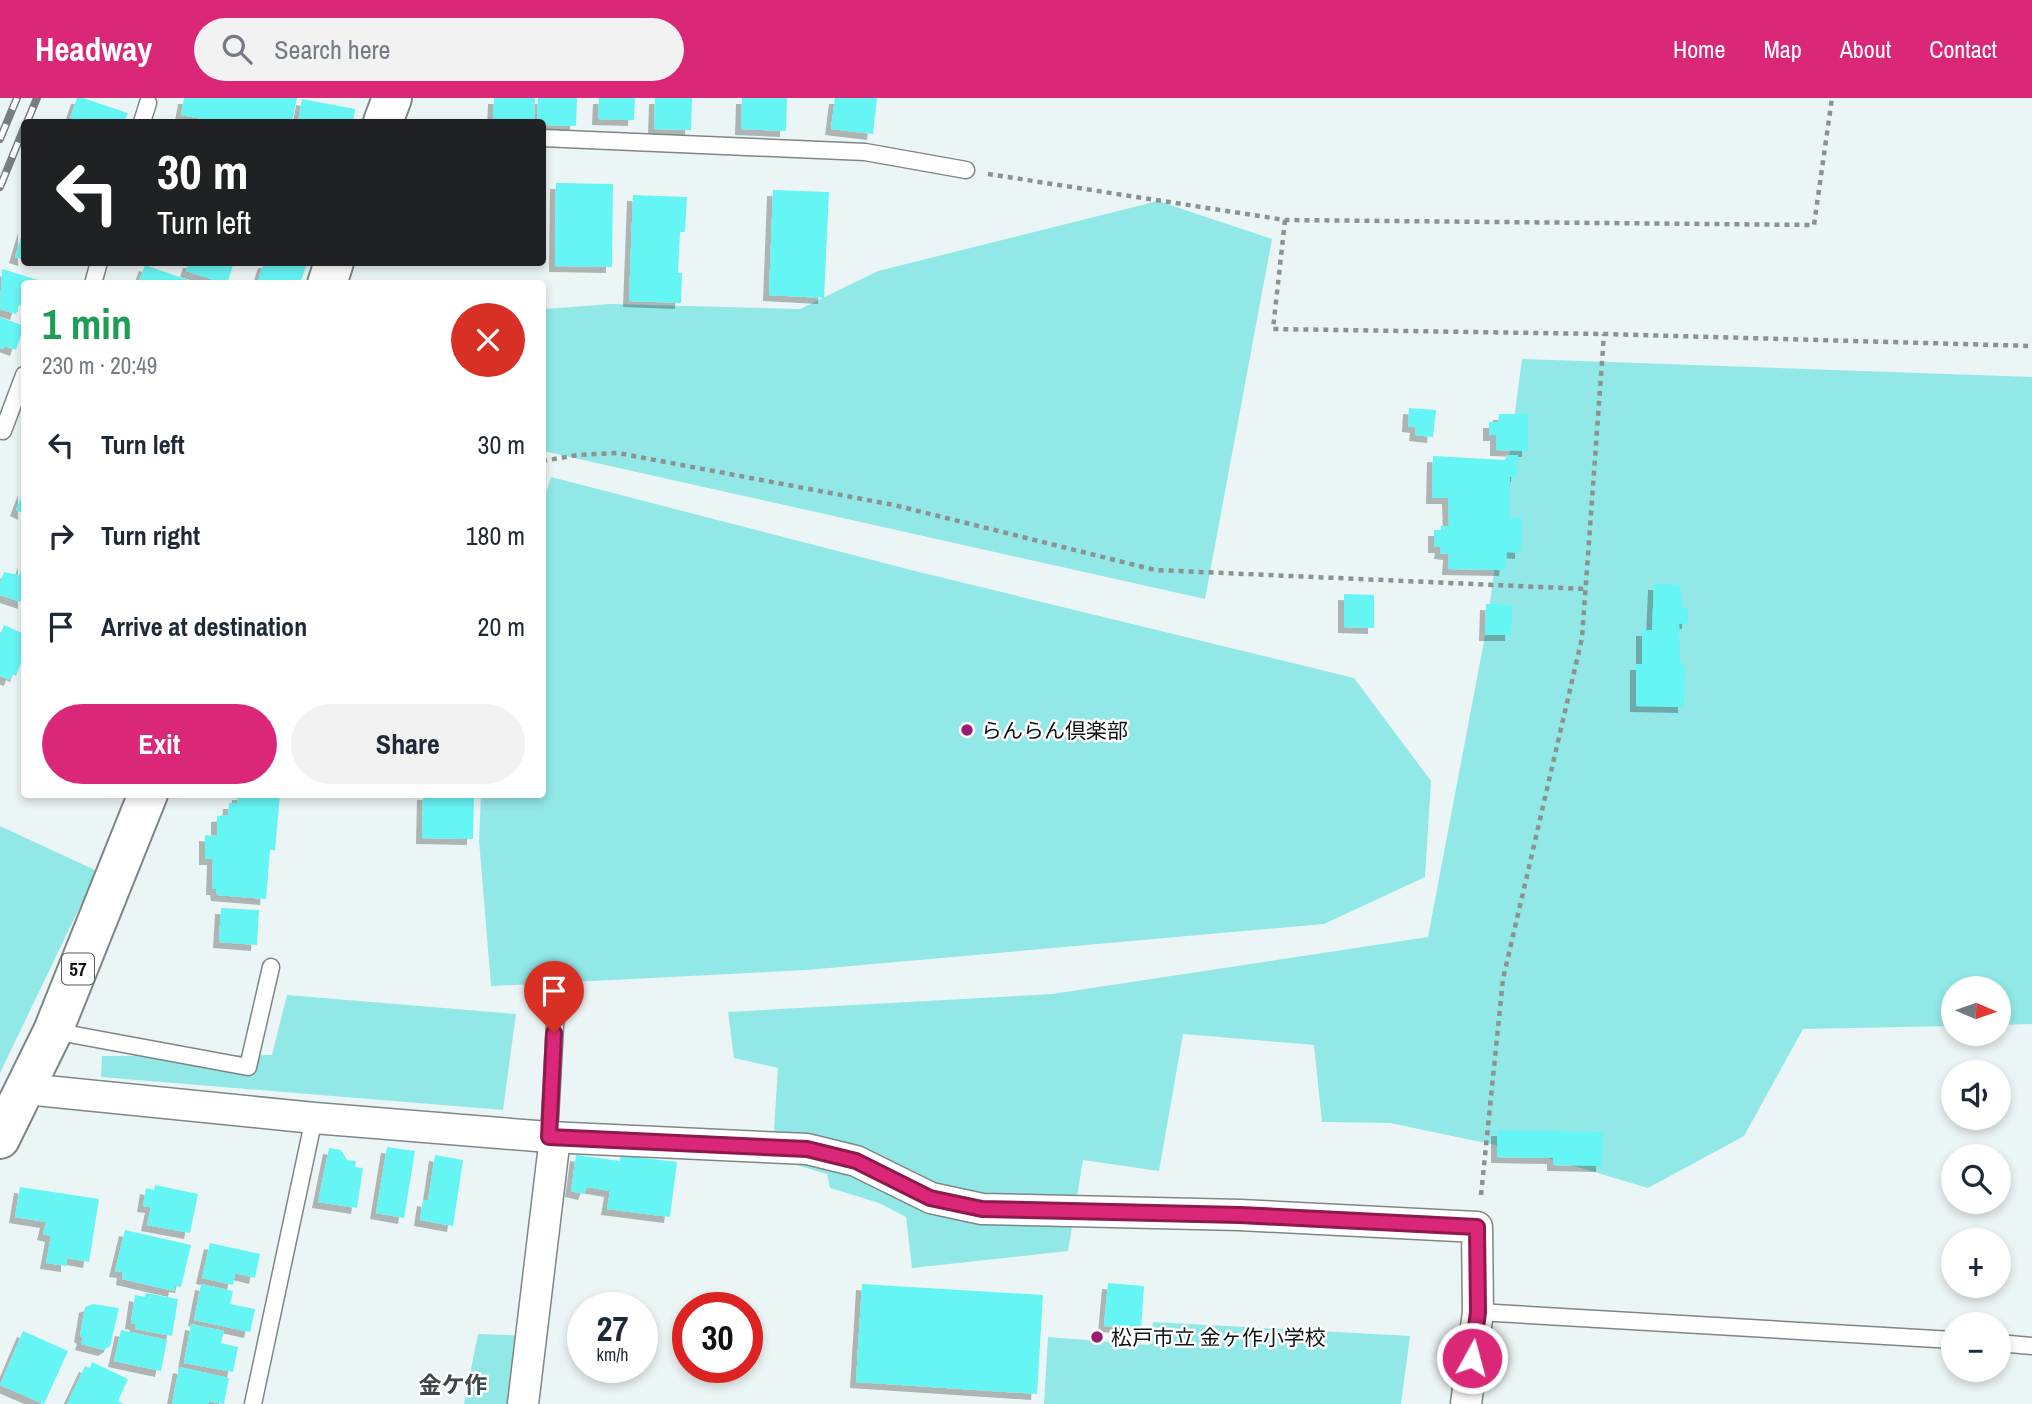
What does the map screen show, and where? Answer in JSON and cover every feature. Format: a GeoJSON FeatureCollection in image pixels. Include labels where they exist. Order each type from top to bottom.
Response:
{"type":"FeatureCollection","features":[{"type":"Feature","properties":{"kind":"main road"},"geometry":{"type":"LineString","coordinates":[[384,119],[392,98]]}},
{"type":"Feature","properties":{"kind":"main road","name":"57"},"geometry":{"type":"LineString","coordinates":[[0,1139],[53,1031],[146,798]]}},
{"type":"Feature","properties":{"kind":"street"},"geometry":{"type":"LineString","coordinates":[[26,1089],[314,1118],[552,1137],[807,1149],[856,1161],[930,1198],[982,1209],[1240,1215],[1477,1227],[1478,1312],[1466,1404]]}},
{"type":"Feature","properties":{"kind":"street"},"geometry":{"type":"LineString","coordinates":[[523,1404],[552,1137]]}},
{"type":"Feature","properties":{"kind":"lane"},"geometry":{"type":"LineString","coordinates":[[143,119],[149,103]]}},
{"type":"Feature","properties":{"kind":"lane"},"geometry":{"type":"LineString","coordinates":[[546,138],[865,152],[966,170]]}},
{"type":"Feature","properties":{"kind":"lane"},"geometry":{"type":"LineString","coordinates":[[3,431],[21,383]]}},
{"type":"Feature","properties":{"kind":"lane"},"geometry":{"type":"LineString","coordinates":[[53,1031],[248,1067],[271,967]]}},
{"type":"Feature","properties":{"kind":"lane"},"geometry":{"type":"LineString","coordinates":[[552,1137],[555,1007]]}},
{"type":"Feature","properties":{"kind":"lane"},"geometry":{"type":"LineString","coordinates":[[253,1404],[314,1118]]}},
{"type":"Feature","properties":{"kind":"lane"},"geometry":{"type":"LineString","coordinates":[[1478,1312],[1941,1339]]}},
{"type":"Feature","properties":{"kind":"lane"},"geometry":{"type":"LineString","coordinates":[[2011,1344],[2032,1346]]}},
{"type":"Feature","properties":{"kind":"path"},"geometry":{"type":"LineString","coordinates":[[966,170],[1285,220],[1814,225],[1832,98]]}},
{"type":"Feature","properties":{"kind":"path"},"geometry":{"type":"LineString","coordinates":[[1285,220],[1273,329],[1604,334],[2032,346]]}},
{"type":"Feature","properties":{"kind":"path"},"geometry":{"type":"LineString","coordinates":[[1477,1227],[1503,979],[1582,638],[1604,334]]}},
{"type":"Feature","properties":{"kind":"path"},"geometry":{"type":"LineString","coordinates":[[546,460],[618,453],[894,505],[1155,570],[1586,589]]}},
{"type":"Feature","properties":{"kind":"shaded area"},"geometry":{"type":"Polygon","coordinates":[[[1158,201],[1272,239],[1205,599],[546,452],[546,309],[611,304],[800,309],[878,271],[1158,201]]]}},
{"type":"Feature","properties":{"kind":"shaded area"},"geometry":{"type":"Polygon","coordinates":[[[1522,359],[2032,377],[2032,1024],[2011,1025],[2011,976],[1941,976],[1941,1026],[1803,1029],[1744,1136],[1648,1188],[1524,1151],[1390,1123],[1322,1122],[1314,1045],[1183,1034],[1159,1171],[1083,1160],[1068,1251],[912,1268],[906,1217],[879,1203],[830,1188],[827,1174],[793,1164],[774,1130],[778,1068],[734,1058],[728,1012],[1052,994],[1428,937],[1487,625],[1522,359]]]}},
{"type":"Feature","properties":{"kind":"shaded area","name":"らんらん倶楽部"},"geometry":{"type":"Polygon","coordinates":[[[551,477],[919,572],[1354,678],[1431,781],[1425,877],[1324,924],[806,970],[491,986],[479,840],[481,798],[546,798],[546,493],[551,477]]]}},
{"type":"Feature","properties":{"kind":"shaded area"},"geometry":{"type":"Polygon","coordinates":[[[0,826],[97,871],[0,1073],[0,826]]]}},
{"type":"Feature","properties":{"kind":"shaded area"},"geometry":{"type":"Polygon","coordinates":[[[287,995],[516,1014],[503,1110],[101,1077],[102,1056],[272,1055],[287,995]]]}},
{"type":"Feature","properties":{"kind":"shaded area"},"geometry":{"type":"Polygon","coordinates":[[[1153,1322],[1410,1336],[1401,1404],[1044,1404],[1048,1337],[1150,1345],[1153,1322]]]}},
{"type":"Feature","properties":{"kind":"shaded area"},"geometry":{"type":"Polygon","coordinates":[[[478,1334],[526,1336],[514,1404],[464,1404],[478,1334]]]}},
{"type":"Feature","properties":{"kind":"building"},"geometry":{"type":"Polygon","coordinates":[[[77,98],[128,113],[125,119],[70,119],[77,98]]]}},
{"type":"Feature","properties":{"kind":"building"},"geometry":{"type":"Polygon","coordinates":[[[184,98],[297,98],[293,119],[203,119],[181,115],[184,98]]]}},
{"type":"Feature","properties":{"kind":"building"},"geometry":{"type":"Polygon","coordinates":[[[494,98],[535,98],[534,119],[493,119],[494,98]]]}},
{"type":"Feature","properties":{"kind":"building"},"geometry":{"type":"Polygon","coordinates":[[[538,98],[577,98],[576,126],[546,125],[546,119],[537,119],[538,98]]]}},
{"type":"Feature","properties":{"kind":"building"},"geometry":{"type":"Polygon","coordinates":[[[599,98],[635,98],[634,120],[598,119],[599,98]]]}},
{"type":"Feature","properties":{"kind":"building"},"geometry":{"type":"Polygon","coordinates":[[[655,98],[692,98],[691,130],[654,129],[655,98]]]}},
{"type":"Feature","properties":{"kind":"building"},"geometry":{"type":"Polygon","coordinates":[[[742,98],[787,98],[786,131],[741,129],[742,98]]]}},
{"type":"Feature","properties":{"kind":"building"},"geometry":{"type":"Polygon","coordinates":[[[835,98],[877,98],[873,134],[831,129],[835,98]]]}},
{"type":"Feature","properties":{"kind":"building"},"geometry":{"type":"Polygon","coordinates":[[[302,99],[355,109],[353,119],[299,119],[302,99]]]}},
{"type":"Feature","properties":{"kind":"building"},"geometry":{"type":"Polygon","coordinates":[[[556,183],[613,184],[612,267],[555,266],[556,183]]]}},
{"type":"Feature","properties":{"kind":"building"},"geometry":{"type":"Polygon","coordinates":[[[773,190],[829,192],[824,298],[769,295],[773,190]]]}},
{"type":"Feature","properties":{"kind":"building"},"geometry":{"type":"Polygon","coordinates":[[[633,195],[687,197],[685,232],[680,232],[678,273],[682,273],[681,303],[629,301],[633,195]]]}},
{"type":"Feature","properties":{"kind":"building"},"geometry":{"type":"Polygon","coordinates":[[[21,237],[21,259],[15,257],[21,237]]]}},
{"type":"Feature","properties":{"kind":"building"},"geometry":{"type":"Polygon","coordinates":[[[145,266],[148,266],[188,280],[139,280],[145,266]]]}},
{"type":"Feature","properties":{"kind":"building"},"geometry":{"type":"Polygon","coordinates":[[[188,266],[233,266],[228,280],[214,280],[186,271],[188,266]]]}},
{"type":"Feature","properties":{"kind":"building"},"geometry":{"type":"Polygon","coordinates":[[[263,266],[306,266],[301,280],[258,280],[263,266]]]}},
{"type":"Feature","properties":{"kind":"building"},"geometry":{"type":"Polygon","coordinates":[[[2,269],[38,280],[21,280],[21,305],[16,314],[0,309],[2,269]]]}},
{"type":"Feature","properties":{"kind":"building"},"geometry":{"type":"Polygon","coordinates":[[[0,317],[21,325],[16,350],[5,346],[0,348],[0,317]]]}},
{"type":"Feature","properties":{"kind":"building"},"geometry":{"type":"Polygon","coordinates":[[[1409,408],[1436,410],[1433,437],[1415,435],[1416,427],[1408,426],[1409,408]]]}},
{"type":"Feature","properties":{"kind":"building"},"geometry":{"type":"Polygon","coordinates":[[[1499,414],[1528,414],[1528,451],[1496,450],[1496,435],[1489,435],[1489,422],[1498,422],[1499,414]]]}},
{"type":"Feature","properties":{"kind":"building"},"geometry":{"type":"Polygon","coordinates":[[[1507,455],[1518,455],[1517,476],[1510,477],[1510,518],[1522,518],[1521,553],[1507,552],[1505,570],[1448,569],[1449,554],[1440,553],[1441,547],[1434,547],[1434,530],[1449,526],[1448,498],[1432,498],[1433,456],[1505,460],[1507,455]]]}},
{"type":"Feature","properties":{"kind":"building"},"geometry":{"type":"Polygon","coordinates":[[[21,497],[21,512],[16,510],[21,497]]]}},
{"type":"Feature","properties":{"kind":"building"},"geometry":{"type":"Polygon","coordinates":[[[21,569],[21,602],[0,595],[4,572],[19,575],[21,569]]]}},
{"type":"Feature","properties":{"kind":"building"},"geometry":{"type":"Polygon","coordinates":[[[1654,584],[1680,585],[1682,607],[1688,609],[1688,623],[1679,624],[1680,664],[1685,664],[1684,707],[1636,706],[1636,664],[1642,664],[1642,630],[1652,630],[1654,584]]]}},
{"type":"Feature","properties":{"kind":"building"},"geometry":{"type":"Polygon","coordinates":[[[1344,594],[1374,595],[1374,628],[1344,627],[1344,594]]]}},
{"type":"Feature","properties":{"kind":"building"},"geometry":{"type":"Polygon","coordinates":[[[1486,604],[1512,605],[1511,635],[1485,635],[1486,604]]]}},
{"type":"Feature","properties":{"kind":"building"},"geometry":{"type":"Polygon","coordinates":[[[4,625],[21,633],[21,663],[16,676],[12,674],[10,680],[0,676],[0,635],[4,625]]]}},
{"type":"Feature","properties":{"kind":"building"},"geometry":{"type":"Polygon","coordinates":[[[238,798],[280,798],[275,850],[270,850],[266,899],[217,895],[216,889],[212,889],[213,859],[205,859],[205,835],[217,836],[217,816],[228,815],[229,803],[237,803],[238,798]]]}},
{"type":"Feature","properties":{"kind":"building"},"geometry":{"type":"Polygon","coordinates":[[[423,798],[474,798],[473,839],[422,838],[423,798]]]}},
{"type":"Feature","properties":{"kind":"building"},"geometry":{"type":"Polygon","coordinates":[[[221,908],[259,910],[257,945],[219,942],[221,908]]]}},
{"type":"Feature","properties":{"kind":"building"},"geometry":{"type":"Polygon","coordinates":[[[1497,1130],[1603,1132],[1602,1166],[1553,1165],[1553,1158],[1497,1157],[1497,1130]]]}},
{"type":"Feature","properties":{"kind":"building"},"geometry":{"type":"Polygon","coordinates":[[[387,1147],[415,1151],[404,1218],[376,1213],[387,1147]]]}},
{"type":"Feature","properties":{"kind":"building"},"geometry":{"type":"Polygon","coordinates":[[[329,1148],[341,1150],[347,1160],[356,1161],[355,1167],[363,1168],[357,1208],[318,1202],[329,1148]]]}},
{"type":"Feature","properties":{"kind":"building"},"geometry":{"type":"Polygon","coordinates":[[[435,1155],[463,1160],[453,1226],[420,1220],[423,1200],[428,1201],[435,1155]]]}},
{"type":"Feature","properties":{"kind":"building"},"geometry":{"type":"Polygon","coordinates":[[[576,1155],[620,1161],[620,1155],[677,1162],[670,1217],[607,1209],[610,1191],[587,1187],[584,1194],[571,1191],[576,1155]]]}},
{"type":"Feature","properties":{"kind":"building"},"geometry":{"type":"Polygon","coordinates":[[[155,1185],[198,1194],[190,1233],[147,1225],[151,1207],[143,1206],[146,1188],[154,1190],[155,1185]]]}},
{"type":"Feature","properties":{"kind":"building"},"geometry":{"type":"Polygon","coordinates":[[[20,1187],[99,1199],[89,1262],[67,1258],[67,1266],[46,1263],[51,1236],[43,1234],[46,1222],[15,1217],[20,1187]]]}},
{"type":"Feature","properties":{"kind":"building"},"geometry":{"type":"Polygon","coordinates":[[[125,1230],[191,1245],[181,1287],[175,1286],[174,1291],[122,1279],[123,1272],[115,1271],[125,1230]]]}},
{"type":"Feature","properties":{"kind":"building"},"geometry":{"type":"Polygon","coordinates":[[[210,1243],[260,1254],[255,1278],[235,1273],[233,1285],[202,1278],[210,1243]]]}},
{"type":"Feature","properties":{"kind":"building"},"geometry":{"type":"Polygon","coordinates":[[[1108,1283],[1144,1286],[1141,1328],[1104,1326],[1108,1283]]]}},
{"type":"Feature","properties":{"kind":"building"},"geometry":{"type":"Polygon","coordinates":[[[201,1284],[233,1291],[230,1304],[255,1309],[250,1332],[194,1320],[201,1284]]]}},
{"type":"Feature","properties":{"kind":"building"},"geometry":{"type":"Polygon","coordinates":[[[862,1284],[1043,1295],[1037,1394],[856,1382],[862,1284]]]}},
{"type":"Feature","properties":{"kind":"building"},"geometry":{"type":"Polygon","coordinates":[[[146,1293],[178,1299],[172,1336],[135,1329],[136,1324],[131,1323],[135,1295],[145,1297],[146,1293]]]}},
{"type":"Feature","properties":{"kind":"building"},"geometry":{"type":"Polygon","coordinates":[[[93,1304],[119,1308],[110,1346],[104,1350],[81,1344],[85,1307],[93,1304]]]}},
{"type":"Feature","properties":{"kind":"building"},"geometry":{"type":"Polygon","coordinates":[[[191,1324],[224,1331],[221,1343],[238,1347],[233,1372],[184,1363],[191,1324]]]}},
{"type":"Feature","properties":{"kind":"building"},"geometry":{"type":"Polygon","coordinates":[[[121,1330],[167,1340],[161,1371],[114,1361],[121,1330]]]}},
{"type":"Feature","properties":{"kind":"building"},"geometry":{"type":"Polygon","coordinates":[[[23,1331],[68,1351],[44,1404],[0,1385],[23,1331]]]}},
{"type":"Feature","properties":{"kind":"building"},"geometry":{"type":"Polygon","coordinates":[[[92,1362],[128,1379],[118,1401],[124,1404],[67,1404],[85,1366],[90,1368],[92,1362]]]}},
{"type":"Feature","properties":{"kind":"building"},"geometry":{"type":"Polygon","coordinates":[[[179,1367],[229,1378],[224,1404],[209,1401],[209,1404],[172,1404],[179,1367]]]}},
{"type":"Feature","properties":{"kind":"railway"},"geometry":{"type":"LineString","coordinates":[[0,139],[17,98]]}},
{"type":"Feature","properties":{"kind":"railway"},"geometry":{"type":"LineString","coordinates":[[28,119],[37,98]]}},
{"type":"Feature","properties":{"kind":"railway"},"geometry":{"type":"LineString","coordinates":[[0,187],[21,135]]}},
{"type":"Feature","properties":{"kind":"place","name":"らんらん倶楽部"},"geometry":{"type":"Point","coordinates":[967,730]}},
{"type":"Feature","properties":{"kind":"place","name":"松戸市立 金ヶ作小学校"},"geometry":{"type":"Point","coordinates":[1097,1337]}},
{"type":"Feature","properties":{"kind":"district","name":"金ケ作"},"geometry":{"type":"Point","coordinates":[453,1384]}},
{"type":"Feature","properties":{"kind":"route"},"geometry":{"type":"LineString","coordinates":[[554,1033],[549,1137],[807,1149],[856,1161],[930,1198],[982,1209],[1240,1215],[1477,1227],[1478,1312],[1472,1358]]}}]}
